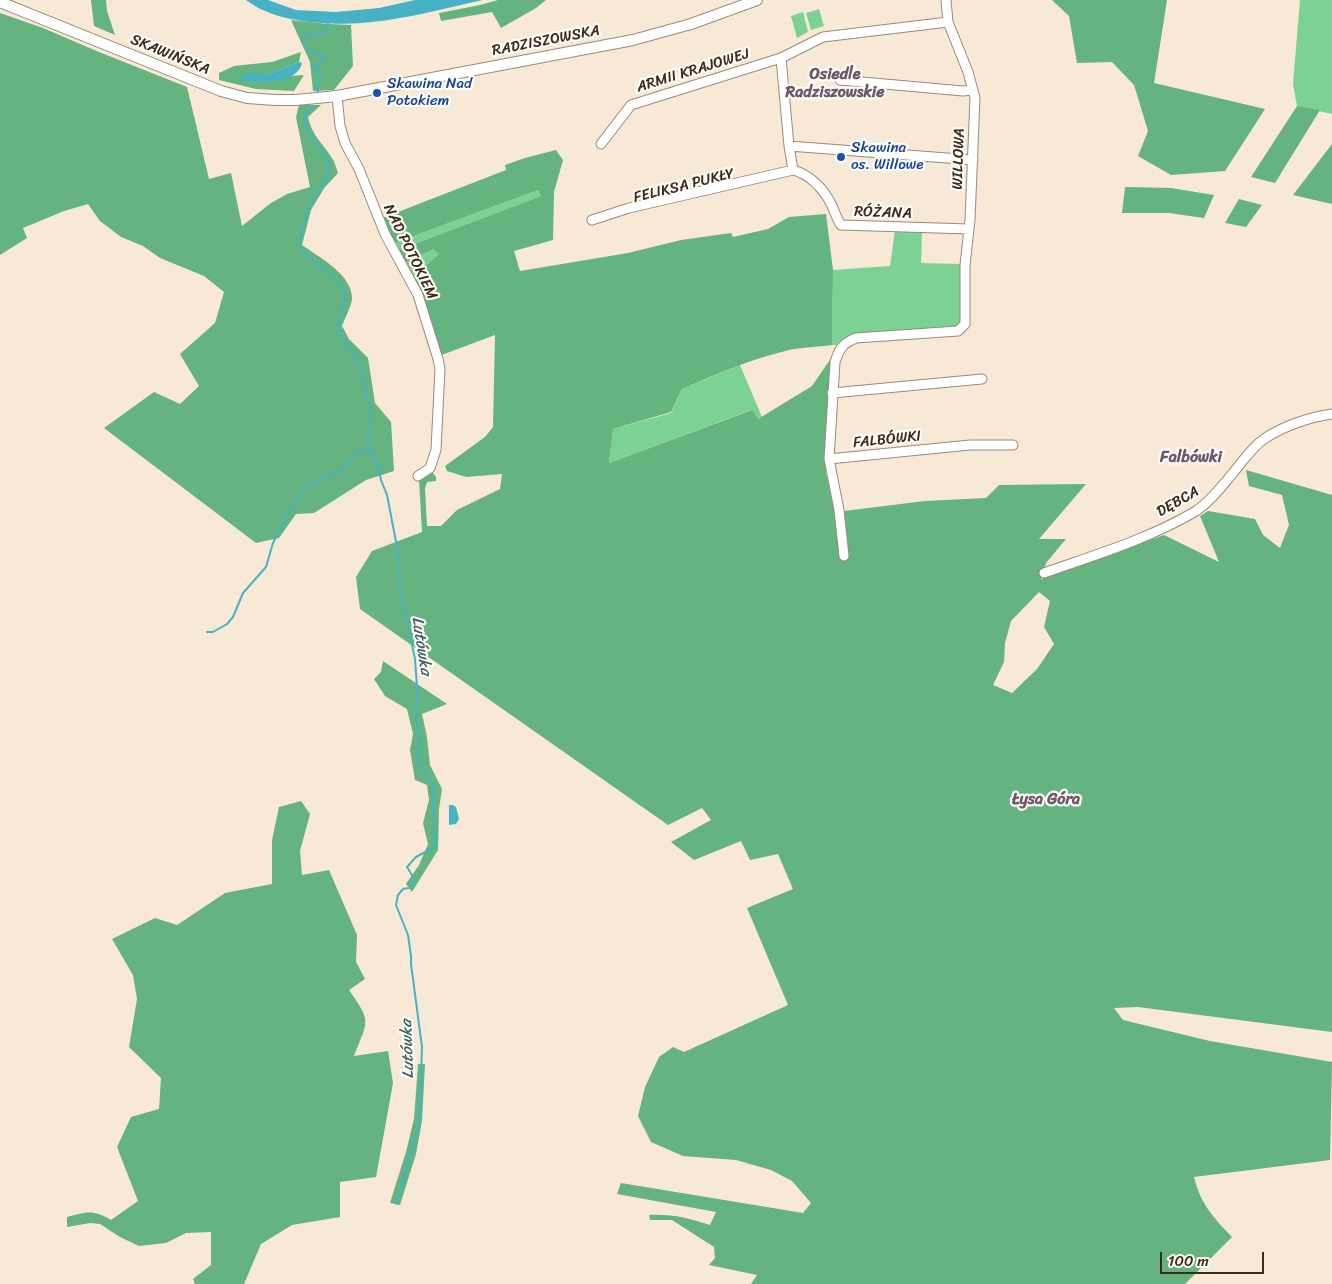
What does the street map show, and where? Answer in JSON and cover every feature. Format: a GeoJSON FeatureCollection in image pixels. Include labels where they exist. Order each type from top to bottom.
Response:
{"type":"FeatureCollection","features":[{"type":"Feature","properties":{"kind":"street","name":"RADZISZOWSKA"},"geometry":{"type":"LineString","coordinates":[[337,96],[632,40],[691,24],[757,0]]}},
{"type":"Feature","properties":{"kind":"street","name":"WILLOWA"},"geometry":{"type":"LineString","coordinates":[[946,0],[948,22],[968,72],[975,98],[969,229],[965,265],[965,324]]}},
{"type":"Feature","properties":{"kind":"street","name":"SKAWIŃSKA"},"geometry":{"type":"LineString","coordinates":[[0,2],[221,91],[247,98],[275,100],[337,96]]}},
{"type":"Feature","properties":{"kind":"street","name":"ARMII KRAJOWEJ"},"geometry":{"type":"LineString","coordinates":[[601,144],[631,105],[781,58],[823,37],[948,22]]}},
{"type":"Feature","properties":{"kind":"street"},"geometry":{"type":"LineString","coordinates":[[781,58],[793,170]]}},
{"type":"Feature","properties":{"kind":"street"},"geometry":{"type":"LineString","coordinates":[[840,80],[963,91],[973,90]]}},
{"type":"Feature","properties":{"kind":"street","name":"NAD POTOKIEM"},"geometry":{"type":"LineString","coordinates":[[337,96],[340,126],[345,143],[359,169],[385,234],[418,295],[440,369],[436,450],[430,468],[418,476]]}},
{"type":"Feature","properties":{"kind":"street"},"geometry":{"type":"LineString","coordinates":[[789,146],[973,160]]}},
{"type":"Feature","properties":{"kind":"street","name":"FELIKSA PUKŁY"},"geometry":{"type":"LineString","coordinates":[[592,220],[629,208],[793,170]]}},
{"type":"Feature","properties":{"kind":"street","name":"RÓŻANA"},"geometry":{"type":"LineString","coordinates":[[793,170],[801,172],[814,182],[830,200],[841,225],[969,229]]}},
{"type":"Feature","properties":{"kind":"street","name":"FALBÓWKI"},"geometry":{"type":"LineString","coordinates":[[965,324],[958,331],[856,338],[845,342],[838,351],[835,362],[829,459],[970,445],[1012,445]]}},
{"type":"Feature","properties":{"kind":"street"},"geometry":{"type":"LineString","coordinates":[[832,393],[982,379]]}},
{"type":"Feature","properties":{"kind":"street","name":"DĘBCA"},"geometry":{"type":"LineString","coordinates":[[1044,573],[1141,538],[1196,510],[1218,492],[1255,447],[1264,439],[1293,425],[1332,414]]}},
{"type":"Feature","properties":{"kind":"street"},"geometry":{"type":"LineString","coordinates":[[829,459],[839,510],[844,556]]}},
{"type":"Feature","properties":{"kind":"green space"},"geometry":{"type":"Polygon","coordinates":[[[91,0],[106,0],[107,11],[115,35],[94,26],[91,0]]]}},
{"type":"Feature","properties":{"kind":"green space"},"geometry":{"type":"Polygon","coordinates":[[[498,0],[546,0],[536,8],[501,28],[492,12],[441,21],[439,13],[498,0]]]}},
{"type":"Feature","properties":{"kind":"green space"},"geometry":{"type":"Polygon","coordinates":[[[1052,0],[1167,0],[1154,83],[1265,109],[1225,171],[1171,175],[1138,156],[1148,131],[1134,85],[1112,62],[1077,63],[1069,16],[1052,0]]]}},
{"type":"Feature","properties":{"kind":"green space"},"geometry":{"type":"Polygon","coordinates":[[[1300,0],[1332,0],[1332,114],[1297,106],[1293,84],[1300,0]]]}},
{"type":"Feature","properties":{"kind":"green space"},"geometry":{"type":"Polygon","coordinates":[[[819,9],[824,26],[811,30],[806,13],[819,9]]]}},
{"type":"Feature","properties":{"kind":"green space"},"geometry":{"type":"Polygon","coordinates":[[[803,12],[808,32],[797,38],[791,16],[803,12]]]}},
{"type":"Feature","properties":{"kind":"green space"},"geometry":{"type":"Polygon","coordinates":[[[0,13],[43,28],[187,87],[209,179],[231,173],[242,226],[271,203],[287,194],[310,187],[296,117],[299,105],[321,105],[308,117],[312,129],[333,160],[338,173],[325,187],[311,210],[302,245],[334,268],[347,282],[351,290],[352,299],[342,326],[349,339],[368,358],[375,403],[391,422],[394,471],[366,480],[314,513],[296,514],[279,538],[256,543],[104,428],[154,392],[180,404],[199,386],[180,354],[215,323],[224,292],[204,276],[160,258],[143,246],[121,237],[100,221],[88,204],[64,211],[23,228],[27,238],[0,255],[0,13]]]}},
{"type":"Feature","properties":{"kind":"green space"},"geometry":{"type":"Polygon","coordinates":[[[291,20],[351,25],[353,66],[334,90],[313,91],[310,62],[291,20]]]}},
{"type":"Feature","properties":{"kind":"green space"},"geometry":{"type":"Polygon","coordinates":[[[301,52],[299,62],[269,74],[247,74],[280,80],[291,76],[304,75],[294,91],[256,89],[219,80],[219,73],[234,66],[272,62],[301,52]]]}},
{"type":"Feature","properties":{"kind":"green space"},"geometry":{"type":"Polygon","coordinates":[[[1297,106],[1320,110],[1275,183],[1251,177],[1297,106]]]}},
{"type":"Feature","properties":{"kind":"green space"},"geometry":{"type":"Polygon","coordinates":[[[1332,144],[1332,204],[1293,195],[1332,144]]]}},
{"type":"Feature","properties":{"kind":"green space"},"geometry":{"type":"Polygon","coordinates":[[[556,150],[563,160],[554,192],[553,240],[514,251],[520,271],[628,253],[681,240],[731,233],[733,237],[768,229],[789,217],[826,214],[833,270],[832,345],[794,349],[761,358],[682,389],[671,412],[613,429],[609,463],[752,410],[758,419],[812,386],[834,354],[826,474],[836,512],[925,501],[986,498],[999,485],[1086,484],[1039,539],[1066,539],[1046,563],[1041,579],[1164,535],[1219,562],[1200,516],[1208,511],[1255,519],[1263,535],[1280,548],[1289,525],[1282,495],[1249,486],[1246,470],[1332,495],[1332,1032],[1138,1007],[1114,1008],[1123,1020],[1210,1041],[1332,1062],[1330,1160],[1194,1177],[1200,1195],[1208,1210],[1232,1237],[1185,1284],[751,1284],[757,1275],[709,1265],[715,1258],[714,1247],[672,1220],[650,1220],[649,1215],[680,1217],[710,1225],[716,1212],[617,1194],[621,1183],[803,1213],[811,1203],[792,1181],[771,1170],[736,1160],[683,1156],[651,1142],[638,1116],[645,1087],[659,1057],[673,1047],[684,1052],[788,1005],[747,908],[793,889],[778,854],[750,860],[741,841],[694,860],[671,842],[711,820],[702,808],[668,825],[360,609],[356,577],[372,551],[422,532],[419,479],[432,472],[436,477],[436,481],[427,482],[425,489],[427,526],[441,526],[457,510],[500,489],[502,474],[466,477],[447,471],[445,466],[485,437],[493,427],[495,335],[439,356],[413,277],[439,254],[433,249],[404,263],[396,251],[541,196],[538,190],[392,244],[380,219],[506,170],[505,165],[556,150]],[[1039,592],[1011,621],[1005,643],[1004,662],[993,685],[1012,693],[1037,669],[1054,644],[1044,627],[1050,601],[1039,592]]]}},
{"type":"Feature","properties":{"kind":"green space"},"geometry":{"type":"Polygon","coordinates":[[[1125,187],[1171,188],[1214,195],[1204,218],[1169,213],[1122,213],[1125,187]]]}},
{"type":"Feature","properties":{"kind":"green space"},"geometry":{"type":"Polygon","coordinates":[[[538,190],[541,196],[396,251],[392,244],[538,190]]]}},
{"type":"Feature","properties":{"kind":"green space"},"geometry":{"type":"Polygon","coordinates":[[[1239,199],[1262,205],[1246,227],[1225,223],[1239,199]]]}},
{"type":"Feature","properties":{"kind":"green space"},"geometry":{"type":"Polygon","coordinates":[[[895,230],[922,231],[921,263],[960,264],[961,323],[952,328],[902,332],[841,345],[832,345],[833,270],[890,266],[895,230]]]}},
{"type":"Feature","properties":{"kind":"green space"},"geometry":{"type":"Polygon","coordinates":[[[433,248],[439,254],[413,277],[404,263],[433,248]]]}},
{"type":"Feature","properties":{"kind":"green space"},"geometry":{"type":"Polygon","coordinates":[[[740,365],[762,417],[757,419],[751,410],[609,463],[613,429],[671,413],[682,389],[740,365]]]}},
{"type":"Feature","properties":{"kind":"green space"},"geometry":{"type":"Polygon","coordinates":[[[383,661],[447,704],[422,714],[430,765],[442,789],[439,809],[438,850],[412,892],[406,884],[419,865],[428,844],[423,823],[429,800],[427,785],[415,780],[410,750],[413,734],[407,709],[385,696],[374,679],[381,672],[383,661]]]}},
{"type":"Feature","properties":{"kind":"green space"},"geometry":{"type":"Polygon","coordinates":[[[301,801],[310,814],[300,851],[302,875],[329,870],[357,935],[356,962],[365,979],[349,990],[364,1016],[365,1028],[354,1056],[388,1051],[393,1083],[376,1177],[340,1182],[340,1217],[292,1225],[261,1244],[244,1284],[195,1284],[193,1279],[211,1265],[211,1232],[186,1233],[166,1243],[139,1246],[100,1224],[90,1223],[67,1227],[67,1217],[90,1212],[111,1220],[138,1201],[117,1147],[131,1117],[159,1109],[161,1078],[129,1047],[137,999],[133,975],[112,939],[155,918],[177,925],[225,893],[272,884],[272,840],[279,807],[301,801]]]}},
{"type":"Feature","properties":{"kind":"green space"},"geometry":{"type":"Polygon","coordinates":[[[418,1064],[425,1064],[422,1121],[416,1154],[400,1205],[390,1203],[414,1119],[418,1064]]]}},
{"type":"Feature","properties":{"kind":"water"},"geometry":{"type":"Polygon","coordinates":[[[246,0],[268,0],[296,10],[336,12],[379,8],[415,0],[483,0],[418,15],[376,22],[333,24],[284,17],[260,9],[246,0]]]}},
{"type":"Feature","properties":{"kind":"water"},"geometry":{"type":"Polygon","coordinates":[[[299,62],[302,63],[299,70],[286,79],[259,82],[243,81],[241,78],[247,74],[269,74],[299,62]]]}},
{"type":"Feature","properties":{"kind":"water"},"geometry":{"type":"Polygon","coordinates":[[[449,805],[456,807],[459,819],[456,824],[449,825],[449,805]]]}},
{"type":"Feature","properties":{"kind":"waterway","name":"Lutówka"},"geometry":{"type":"LineString","coordinates":[[317,95],[321,74],[313,70],[312,67],[320,63],[324,57],[318,53],[313,55],[306,47],[303,36],[325,32],[328,23]]}},
{"type":"Feature","properties":{"kind":"waterway","name":"Lutówka"},"geometry":{"type":"LineString","coordinates":[[313,106],[304,115],[306,127],[328,161],[329,170],[322,186],[308,208],[299,247],[311,260],[336,279],[345,295],[338,326],[345,345],[355,355],[361,370],[371,416],[368,431],[368,447],[377,463],[387,495],[399,557],[400,589],[415,659],[418,702],[416,721],[420,737],[418,759],[434,786],[433,806],[436,846],[416,857],[407,867],[415,880],[409,888],[403,889],[398,895],[396,905],[408,935],[422,1047],[419,1122],[397,1204]]}},
{"type":"Feature","properties":{"kind":"waterway"},"geometry":{"type":"LineString","coordinates":[[207,632],[213,632],[227,624],[233,617],[243,593],[266,567],[273,543],[289,512],[305,488],[343,469],[358,452],[368,447]]}},
{"type":"Feature","properties":{"kind":"place","name":"Skawina Nad Potokiem"},"geometry":{"type":"Point","coordinates":[377,93]}},
{"type":"Feature","properties":{"kind":"place","name":"Skawina os. Willowe"},"geometry":{"type":"Point","coordinates":[841,157]}},
{"type":"Feature","properties":{"kind":"district","name":"Osiedle Radziszowskie"},"geometry":{"type":"Point","coordinates":[835,84]}},
{"type":"Feature","properties":{"kind":"district","name":"Falbówki"},"geometry":{"type":"Point","coordinates":[1191,458]}},
{"type":"Feature","properties":{"kind":"district","name":"Łysa Góra"},"geometry":{"type":"Point","coordinates":[1046,800]}}]}
